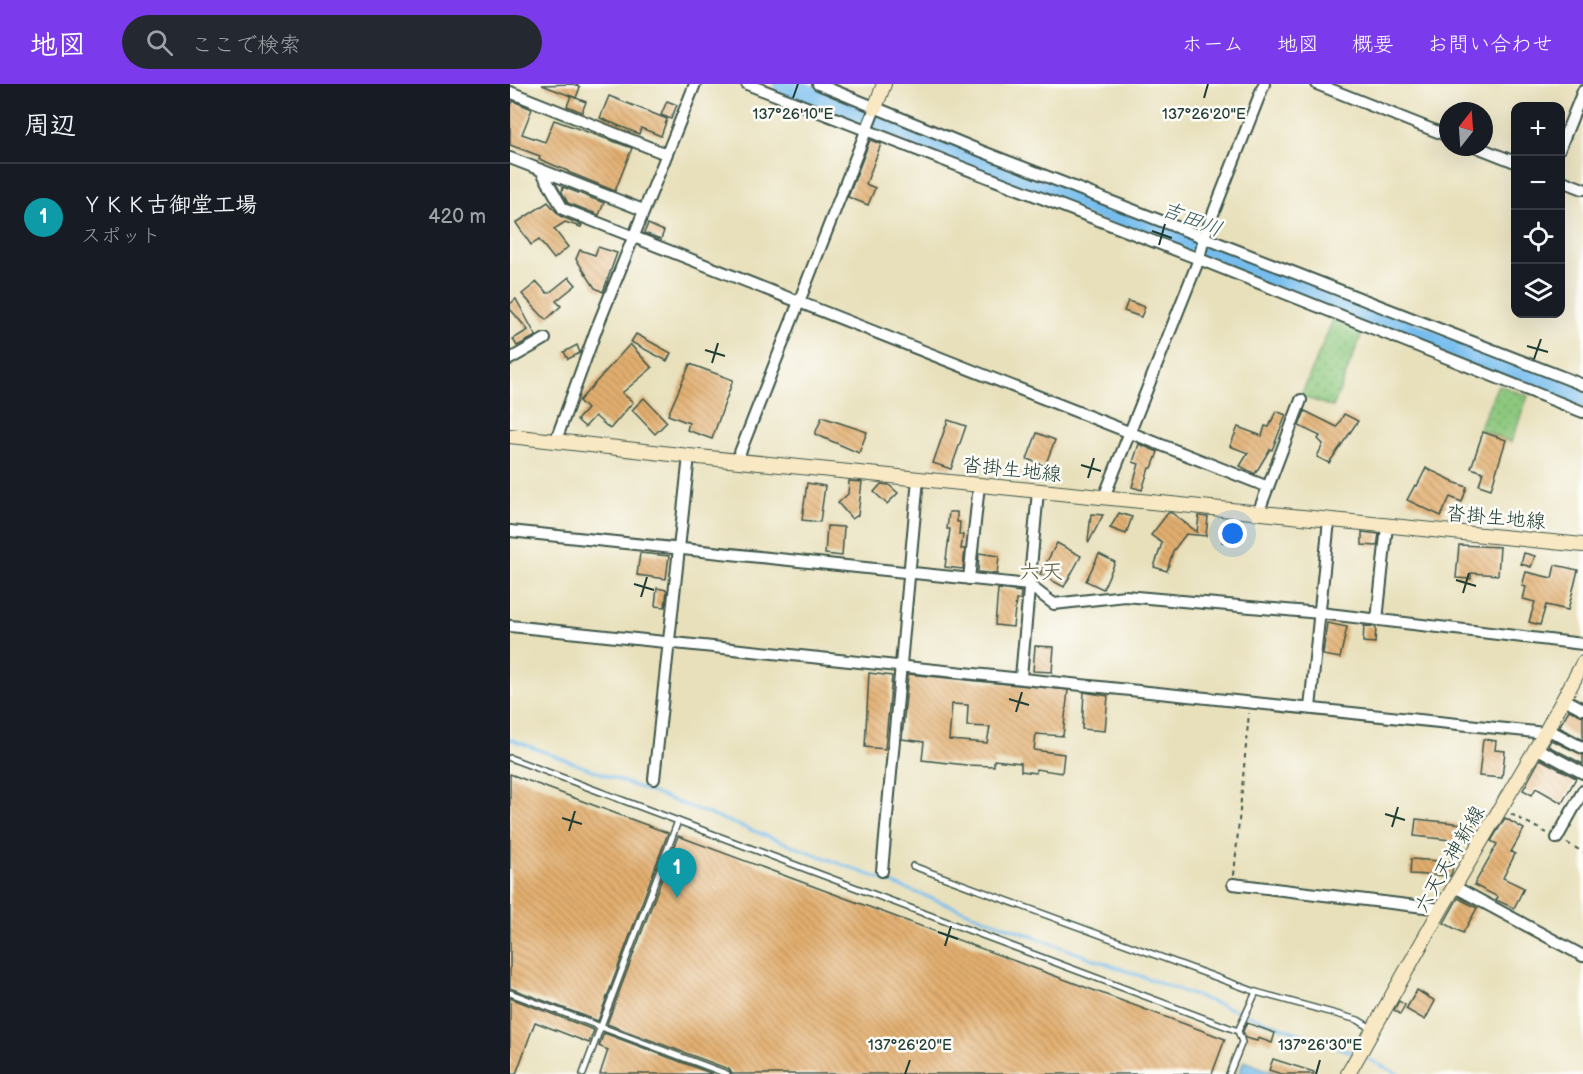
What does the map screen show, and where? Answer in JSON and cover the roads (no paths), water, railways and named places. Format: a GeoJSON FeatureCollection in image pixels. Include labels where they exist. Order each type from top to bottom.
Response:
{"type":"FeatureCollection","features":[{"type":"Feature","properties":{"kind":"main road"},"geometry":{"type":"LineString","coordinates":[[875,108],[884,84]]}},
{"type":"Feature","properties":{"kind":"main road","name":"沓掛生地線"},"geometry":{"type":"LineString","coordinates":[[510,436],[689,456],[1583,545]]}},
{"type":"Feature","properties":{"kind":"main road","name":"六天天神新線"},"geometry":{"type":"LineString","coordinates":[[1348,1074],[1583,663]]}},
{"type":"Feature","properties":{"kind":"street"},"geometry":{"type":"LineString","coordinates":[[556,440],[632,237],[695,84]]}},
{"type":"Feature","properties":{"kind":"street"},"geometry":{"type":"LineString","coordinates":[[747,84],[1199,259],[1583,412]]}},
{"type":"Feature","properties":{"kind":"street"},"geometry":{"type":"LineString","coordinates":[[818,84],[981,151],[1583,385]]}},
{"type":"Feature","properties":{"kind":"street"},"geometry":{"type":"LineString","coordinates":[[1104,497],[1199,259],[1204,237],[1264,84]]}},
{"type":"Feature","properties":{"kind":"street"},"geometry":{"type":"LineString","coordinates":[[1317,84],[1439,132]]}},
{"type":"Feature","properties":{"kind":"street"},"geometry":{"type":"LineString","coordinates":[[1565,136],[1583,91]]}},
{"type":"Feature","properties":{"kind":"street"},"geometry":{"type":"LineString","coordinates":[[510,92],[666,154]]}},
{"type":"Feature","properties":{"kind":"street"},"geometry":{"type":"LineString","coordinates":[[737,460],[875,108]]}},
{"type":"Feature","properties":{"kind":"street"},"geometry":{"type":"LineString","coordinates":[[1493,154],[1511,160]]}},
{"type":"Feature","properties":{"kind":"street"},"geometry":{"type":"LineString","coordinates":[[510,158],[644,210]]}},
{"type":"Feature","properties":{"kind":"street"},"geometry":{"type":"LineString","coordinates":[[541,170],[563,209],[1268,487]]}},
{"type":"Feature","properties":{"kind":"street"},"geometry":{"type":"LineString","coordinates":[[1565,182],[1583,189]]}},
{"type":"Feature","properties":{"kind":"street"},"geometry":{"type":"LineString","coordinates":[[510,359],[545,339]]}},
{"type":"Feature","properties":{"kind":"street"},"geometry":{"type":"LineString","coordinates":[[1258,513],[1301,400]]}},
{"type":"Feature","properties":{"kind":"street"},"geometry":{"type":"LineString","coordinates":[[654,779],[689,456]]}},
{"type":"Feature","properties":{"kind":"street"},"geometry":{"type":"LineString","coordinates":[[882,871],[899,666],[918,479]]}},
{"type":"Feature","properties":{"kind":"street"},"geometry":{"type":"LineString","coordinates":[[969,579],[979,485]]}},
{"type":"Feature","properties":{"kind":"street"},"geometry":{"type":"LineString","coordinates":[[1021,676],[1038,491]]}},
{"type":"Feature","properties":{"kind":"street"},"geometry":{"type":"LineString","coordinates":[[1310,708],[1329,520]]}},
{"type":"Feature","properties":{"kind":"street"},"geometry":{"type":"LineString","coordinates":[[1377,620],[1387,526]]}},
{"type":"Feature","properties":{"kind":"street"},"geometry":{"type":"LineString","coordinates":[[510,531],[1029,585],[1054,604],[1125,596],[1320,614],[1583,644]]}},
{"type":"Feature","properties":{"kind":"street"},"geometry":{"type":"LineString","coordinates":[[510,626],[1546,731],[1583,748]]}},
{"type":"Feature","properties":{"kind":"street"},"geometry":{"type":"LineString","coordinates":[[1564,699],[1583,709]]}},
{"type":"Feature","properties":{"kind":"street"},"geometry":{"type":"LineString","coordinates":[[1536,748],[1583,773]]}},
{"type":"Feature","properties":{"kind":"street"},"geometry":{"type":"LineString","coordinates":[[1557,838],[1583,791]]}},
{"type":"Feature","properties":{"kind":"street"},"geometry":{"type":"LineString","coordinates":[[1233,885],[1442,909]]}},
{"type":"Feature","properties":{"kind":"street"},"geometry":{"type":"LineString","coordinates":[[1455,887],[1583,956]]}},
{"type":"Feature","properties":{"kind":"lane"},"geometry":{"type":"LineString","coordinates":[[510,758],[1238,1031]]}},
{"type":"Feature","properties":{"kind":"lane"},"geometry":{"type":"LineString","coordinates":[[583,1074],[678,821]]}},
{"type":"Feature","properties":{"kind":"lane"},"geometry":{"type":"LineString","coordinates":[[913,866],[1256,992],[1358,1020],[1373,1029]]}},
{"type":"Feature","properties":{"kind":"lane"},"geometry":{"type":"LineString","coordinates":[[1229,1074],[1242,1042],[1238,1031],[1256,992]]}},
{"type":"Feature","properties":{"kind":"lane"},"geometry":{"type":"LineString","coordinates":[[510,993],[727,1074]]}},
{"type":"Feature","properties":{"kind":"water"},"geometry":{"type":"Polygon","coordinates":[[[1244,1061],[1277,1074],[1239,1074],[1244,1061]]]}},
{"type":"Feature","properties":{"kind":"waterway","name":"吉田川"},"geometry":{"type":"LineString","coordinates":[[783,84],[1583,398]]}},
{"type":"Feature","properties":{"kind":"waterway"},"geometry":{"type":"LineString","coordinates":[[510,739],[1066,949],[1356,1054]]}},
{"type":"Feature","properties":{"kind":"waterway"},"geometry":{"type":"LineString","coordinates":[[1362,1056],[1398,1074]]}},
{"type":"Feature","properties":{"kind":"place","name":"ＹＫＫ古御堂工場"},"geometry":{"type":"Point","coordinates":[677,898]}},
{"type":"Feature","properties":{"kind":"district","name":"六天"},"geometry":{"type":"Point","coordinates":[1041,571]}}]}
